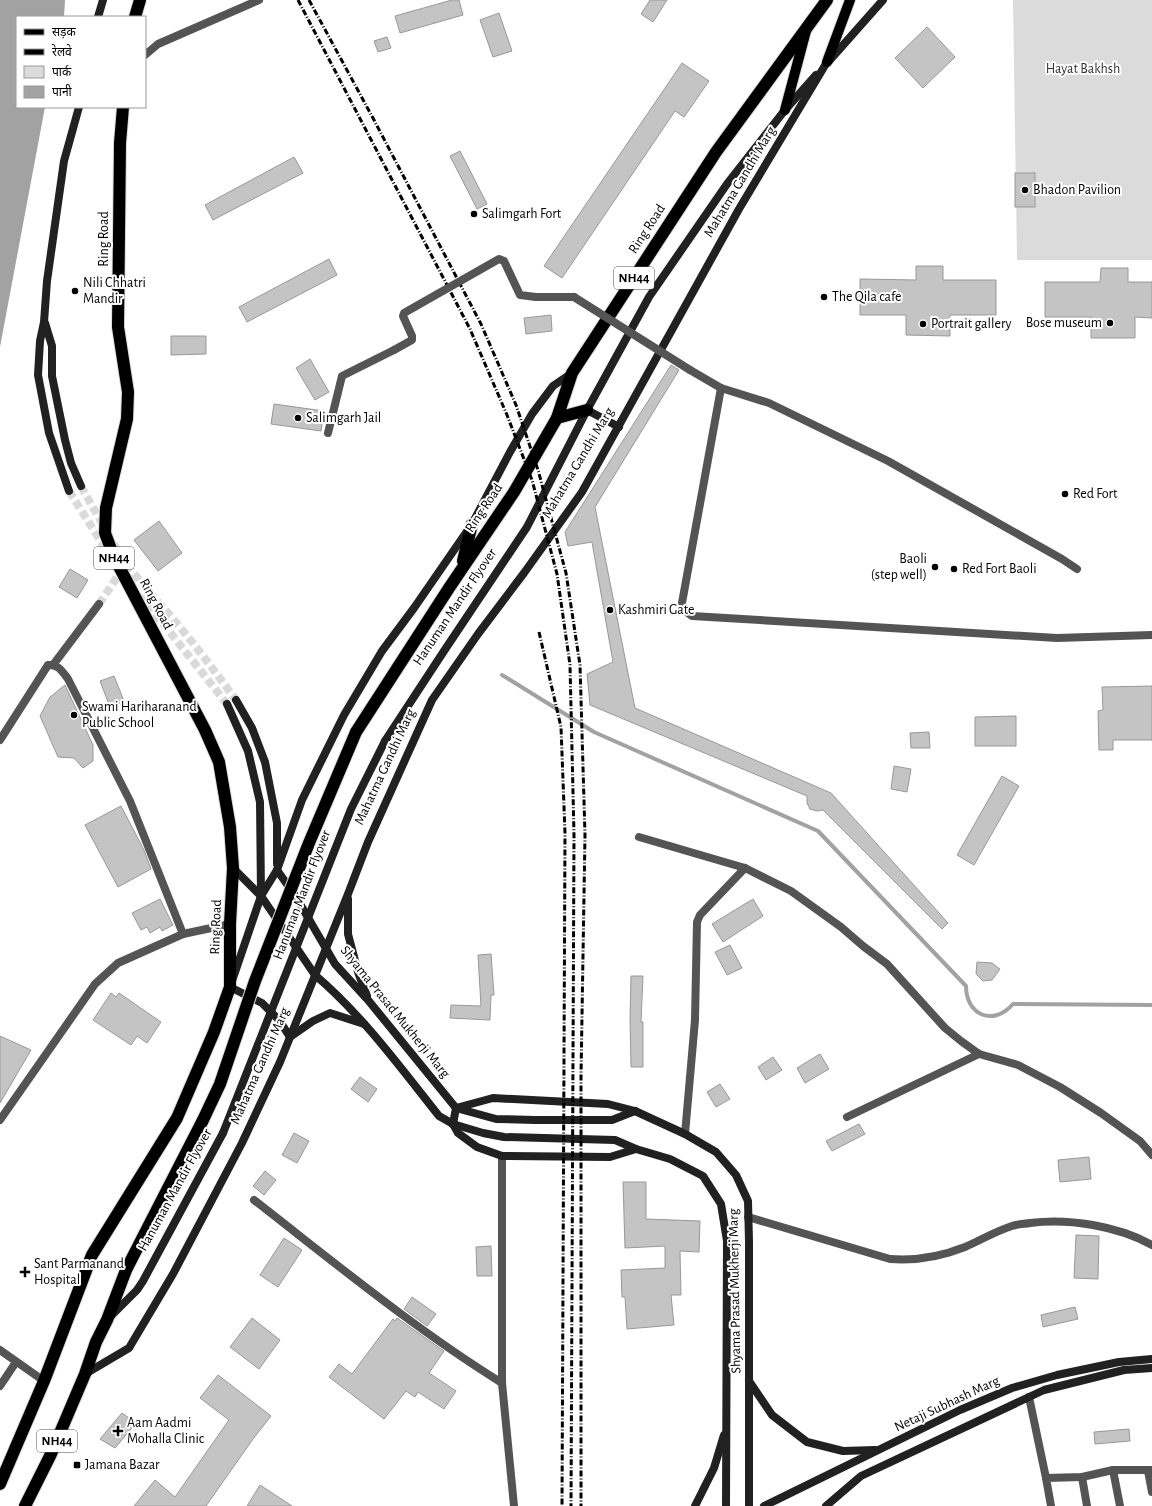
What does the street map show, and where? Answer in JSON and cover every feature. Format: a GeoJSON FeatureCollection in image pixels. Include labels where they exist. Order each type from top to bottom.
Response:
{"type":"FeatureCollection","features":[{"type":"Feature","properties":{"kind":"highway"},"geometry":{"type":"LineString","coordinates":[[135,16],[140,0]]}},
{"type":"Feature","properties":{"kind":"highway","name":"Ring Road"},"geometry":{"type":"LineString","coordinates":[[462,568],[514,492],[557,418],[572,373],[716,152],[827,0]]}},
{"type":"Feature","properties":{"kind":"highway","name":"Ring Road"},"geometry":{"type":"LineString","coordinates":[[123,108],[120,143],[118,327],[128,392],[128,419],[106,508],[105,533],[114,558],[205,730],[219,762],[230,828],[233,868],[230,924],[230,987]]}},
{"type":"Feature","properties":{"kind":"highway"},"geometry":{"type":"LineString","coordinates":[[557,418],[587,410]]}},
{"type":"Feature","properties":{"kind":"highway"},"geometry":{"type":"LineString","coordinates":[[462,568],[472,524]]}},
{"type":"Feature","properties":{"kind":"highway","name":"Hanuman Mandir Flyover"},"geometry":{"type":"LineString","coordinates":[[107,1320],[126,1270],[204,1120],[220,1084],[255,981],[309,843],[356,732],[462,568]]}},
{"type":"Feature","properties":{"kind":"highway"},"geometry":{"type":"LineString","coordinates":[[0,1484],[44,1381],[92,1255],[177,1118],[214,1032],[230,987]]}},
{"type":"Feature","properties":{"kind":"highway"},"geometry":{"type":"LineString","coordinates":[[85,1374],[96,1342],[107,1320]]}},
{"type":"Feature","properties":{"kind":"highway","name":"NH44"},"geometry":{"type":"LineString","coordinates":[[25,1506],[51,1454],[85,1374]]}},
{"type":"Feature","properties":{"kind":"main road"},"geometry":{"type":"LineString","coordinates":[[98,16],[103,0]]}},
{"type":"Feature","properties":{"kind":"main road"},"geometry":{"type":"LineString","coordinates":[[828,62],[850,0]]}},
{"type":"Feature","properties":{"kind":"main road","name":"Mahatma Gandhi Marg"},"geometry":{"type":"LineString","coordinates":[[587,410],[649,297],[727,184],[785,110],[883,0]]}},
{"type":"Feature","properties":{"kind":"main road"},"geometry":{"type":"LineString","coordinates":[[785,110],[807,27]]}},
{"type":"Feature","properties":{"kind":"main road","name":"Mahatma Gandhi Marg"},"geometry":{"type":"LineString","coordinates":[[85,1374],[128,1348],[174,1274],[242,1144],[280,1062],[368,842],[432,700],[478,634],[582,492],[739,209],[828,62]]}},
{"type":"Feature","properties":{"kind":"main road"},"geometry":{"type":"LineString","coordinates":[[68,491],[49,433],[38,375],[47,281],[64,162],[79,108]]}},
{"type":"Feature","properties":{"kind":"main road"},"geometry":{"type":"LineString","coordinates":[[44,322],[52,346],[52,376],[63,433],[71,463],[81,486]]}},
{"type":"Feature","properties":{"kind":"main road"},"geometry":{"type":"LineString","coordinates":[[365,1024],[330,1014],[313,1020],[290,1037],[279,1020],[262,1003],[230,987],[262,896],[277,870],[302,800],[344,715],[382,651],[414,608],[472,524],[532,414],[553,386],[572,373]]}},
{"type":"Feature","properties":{"kind":"main road"},"geometry":{"type":"LineString","coordinates":[[587,410],[619,427]]}},
{"type":"Feature","properties":{"kind":"main road","name":"Hanuman Mandir Flyover"},"geometry":{"type":"LineString","coordinates":[[107,1320],[137,1290],[143,1281],[223,1133],[352,809],[385,742],[527,527],[587,410]]}},
{"type":"Feature","properties":{"kind":"main road"},"geometry":{"type":"LineString","coordinates":[[236,700],[252,728],[265,762],[277,823],[277,870]]}},
{"type":"Feature","properties":{"kind":"main road"},"geometry":{"type":"LineString","coordinates":[[227,704],[248,751],[260,802],[262,896]]}},
{"type":"Feature","properties":{"kind":"main road","name":"Shyama Prasad Mukherji Marg"},"geometry":{"type":"LineString","coordinates":[[233,868],[262,896],[315,975],[365,1024],[439,1116],[453,1124],[484,1133],[504,1136],[615,1140],[636,1149],[670,1159],[703,1176],[721,1204],[727,1241],[726,1506]]}},
{"type":"Feature","properties":{"kind":"main road","name":"Shyama Prasad Mukherji Marg"},"geometry":{"type":"LineString","coordinates":[[277,870],[296,897],[335,964],[368,1000],[456,1108],[493,1098],[608,1104],[635,1111],[685,1134],[716,1152],[736,1175],[748,1201],[749,1506]]}},
{"type":"Feature","properties":{"kind":"main road"},"geometry":{"type":"LineString","coordinates":[[348,894],[348,934],[358,972],[368,1000]]}},
{"type":"Feature","properties":{"kind":"main road"},"geometry":{"type":"LineString","coordinates":[[453,1124],[456,1108],[496,1119],[612,1120],[635,1111]]}},
{"type":"Feature","properties":{"kind":"main road","name":"Shyama Prasad Mukherji Marg"},"geometry":{"type":"LineString","coordinates":[[453,1124],[458,1133],[477,1147],[502,1156],[610,1157],[636,1149]]}},
{"type":"Feature","properties":{"kind":"main road","name":"Netaji Subhash Marg"},"geometry":{"type":"LineString","coordinates":[[764,1506],[960,1410],[1012,1388],[1057,1375],[1119,1362],[1152,1360]]}},
{"type":"Feature","properties":{"kind":"main road","name":"Netaji Subhash Marg"},"geometry":{"type":"LineString","coordinates":[[826,1506],[861,1476],[1044,1390],[1124,1370],[1152,1368]]}},
{"type":"Feature","properties":{"kind":"main road"},"geometry":{"type":"LineString","coordinates":[[749,1380],[772,1415],[807,1442],[843,1451],[878,1450]]}},
{"type":"Feature","properties":{"kind":"main road"},"geometry":{"type":"LineString","coordinates":[[695,1506],[714,1468],[726,1426]]}},
{"type":"Feature","properties":{"kind":"main road"},"geometry":{"type":"LineString","coordinates":[[836,1506],[861,1476]]}},
{"type":"Feature","properties":{"kind":"street"},"geometry":{"type":"LineString","coordinates":[[146,54],[158,44],[259,0]]}},
{"type":"Feature","properties":{"kind":"street"},"geometry":{"type":"LineString","coordinates":[[328,433],[342,376],[412,340],[412,336],[403,316],[404,313],[499,259],[504,261],[520,295],[536,297],[574,297],[721,388],[769,403],[888,461],[1062,559],[1077,569]]}},
{"type":"Feature","properties":{"kind":"street"},"geometry":{"type":"LineString","coordinates":[[721,388],[682,603],[684,610],[692,616],[1057,638],[1152,635]]}},
{"type":"Feature","properties":{"kind":"street"},"geometry":{"type":"LineString","coordinates":[[53,665],[99,604]]}},
{"type":"Feature","properties":{"kind":"street"},"geometry":{"type":"LineString","coordinates":[[0,740],[48,665],[58,667],[68,679],[130,801],[183,934]]}},
{"type":"Feature","properties":{"kind":"street"},"geometry":{"type":"LineString","coordinates":[[639,837],[745,868],[792,891],[841,927],[887,964],[945,1028],[979,1054],[1018,1065],[1060,1087],[1101,1113],[1140,1141],[1152,1155]]}},
{"type":"Feature","properties":{"kind":"street"},"geometry":{"type":"LineString","coordinates":[[685,1134],[695,1020],[698,918],[745,868]]}},
{"type":"Feature","properties":{"kind":"street"},"geometry":{"type":"LineString","coordinates":[[0,1120],[34,1068],[95,984],[118,963],[183,934],[230,924]]}},
{"type":"Feature","properties":{"kind":"street"},"geometry":{"type":"LineString","coordinates":[[847,1117],[979,1054]]}},
{"type":"Feature","properties":{"kind":"street"},"geometry":{"type":"LineString","coordinates":[[502,1156],[502,1383],[514,1506]]}},
{"type":"Feature","properties":{"kind":"street"},"geometry":{"type":"LineString","coordinates":[[254,1200],[456,1354],[502,1383]]}},
{"type":"Feature","properties":{"kind":"street"},"geometry":{"type":"LineString","coordinates":[[748,1217],[890,1259],[910,1260],[933,1256],[963,1247],[1013,1225],[1036,1222],[1062,1221],[1099,1226],[1142,1239],[1152,1245]]}},
{"type":"Feature","properties":{"kind":"street"},"geometry":{"type":"LineString","coordinates":[[0,1350],[44,1381]]}},
{"type":"Feature","properties":{"kind":"street"},"geometry":{"type":"LineString","coordinates":[[0,1386],[16,1362]]}},
{"type":"Feature","properties":{"kind":"street"},"geometry":{"type":"LineString","coordinates":[[1029,1397],[1051,1506]]}},
{"type":"Feature","properties":{"kind":"street"},"geometry":{"type":"LineString","coordinates":[[1046,1478],[1082,1477],[1113,1470],[1150,1471],[1152,1492]]}},
{"type":"Feature","properties":{"kind":"street"},"geometry":{"type":"LineString","coordinates":[[1113,1470],[1120,1506]]}},
{"type":"Feature","properties":{"kind":"street"},"geometry":{"type":"LineString","coordinates":[[1082,1477],[1087,1506]]}},
{"type":"Feature","properties":{"kind":"green space","name":"Hayat Bakhsh"},"geometry":{"type":"Polygon","coordinates":[[[1013,0],[1152,0],[1152,260],[1017,260],[1013,0]]]}},
{"type":"Feature","properties":{"kind":"water"},"geometry":{"type":"Polygon","coordinates":[[[0,0],[65,0],[64,16],[16,16],[16,108],[45,108],[0,347],[0,0]]]}},
{"type":"Feature","properties":{"kind":"building"},"geometry":{"type":"Polygon","coordinates":[[[452,0],[459,0],[463,15],[400,33],[395,16],[452,0]]]}},
{"type":"Feature","properties":{"kind":"building"},"geometry":{"type":"Polygon","coordinates":[[[650,0],[667,0],[653,22],[641,14],[650,0]]]}},
{"type":"Feature","properties":{"kind":"building"},"geometry":{"type":"Polygon","coordinates":[[[499,13],[512,51],[493,57],[480,20],[499,13]]]}},
{"type":"Feature","properties":{"kind":"building"},"geometry":{"type":"Polygon","coordinates":[[[927,27],[955,57],[923,88],[895,58],[927,27]]]}},
{"type":"Feature","properties":{"kind":"building"},"geometry":{"type":"Polygon","coordinates":[[[387,37],[391,48],[378,52],[374,41],[387,37]]]}},
{"type":"Feature","properties":{"kind":"building"},"geometry":{"type":"Polygon","coordinates":[[[682,63],[709,81],[684,117],[675,111],[562,278],[544,266],[682,63]]]}},
{"type":"Feature","properties":{"kind":"building"},"geometry":{"type":"Polygon","coordinates":[[[460,151],[487,204],[477,209],[450,156],[460,151]]]}},
{"type":"Feature","properties":{"kind":"building"},"geometry":{"type":"Polygon","coordinates":[[[294,157],[303,173],[213,220],[205,205],[294,157]]]}},
{"type":"Feature","properties":{"kind":"building","name":"Bhadon Pavilion"},"geometry":{"type":"Polygon","coordinates":[[[1015,173],[1035,173],[1035,207],[1015,207],[1015,173]]]}},
{"type":"Feature","properties":{"kind":"building"},"geometry":{"type":"Polygon","coordinates":[[[329,259],[337,275],[247,322],[239,307],[329,259]]]}},
{"type":"Feature","properties":{"kind":"building"},"geometry":{"type":"Polygon","coordinates":[[[916,266],[943,266],[943,280],[996,280],[996,315],[950,315],[950,336],[906,335],[906,315],[860,315],[860,279],[916,280],[916,266]]]}},
{"type":"Feature","properties":{"kind":"building"},"geometry":{"type":"Polygon","coordinates":[[[1101,268],[1128,268],[1128,282],[1152,282],[1152,318],[1135,317],[1135,338],[1091,338],[1091,317],[1045,317],[1045,282],[1100,282],[1101,268]]]}},
{"type":"Feature","properties":{"kind":"building"},"geometry":{"type":"Polygon","coordinates":[[[551,315],[552,331],[526,334],[524,318],[551,315]]]}},
{"type":"Feature","properties":{"kind":"building"},"geometry":{"type":"Polygon","coordinates":[[[171,336],[206,336],[206,354],[171,355],[171,336]]]}},
{"type":"Feature","properties":{"kind":"building"},"geometry":{"type":"Polygon","coordinates":[[[310,359],[329,392],[315,400],[296,368],[310,359]]]}},
{"type":"Feature","properties":{"kind":"building"},"geometry":{"type":"Polygon","coordinates":[[[671,365],[679,370],[595,507],[635,708],[831,793],[948,923],[942,929],[823,810],[817,811],[810,809],[807,803],[807,796],[590,705],[587,674],[613,662],[592,542],[568,546],[565,532],[671,365]]]}},
{"type":"Feature","properties":{"kind":"building","name":"Salimgarh Jail"},"geometry":{"type":"Polygon","coordinates":[[[274,404],[324,411],[321,431],[271,424],[274,404]]]}},
{"type":"Feature","properties":{"kind":"building"},"geometry":{"type":"Polygon","coordinates":[[[159,521],[182,553],[158,571],[134,540],[159,521]]]}},
{"type":"Feature","properties":{"kind":"building"},"geometry":{"type":"Polygon","coordinates":[[[70,569],[88,580],[77,598],[59,587],[70,569]]]}},
{"type":"Feature","properties":{"kind":"building"},"geometry":{"type":"Polygon","coordinates":[[[114,676],[124,701],[110,707],[100,681],[114,676]]]}},
{"type":"Feature","properties":{"kind":"building"},"geometry":{"type":"Polygon","coordinates":[[[65,685],[93,745],[93,761],[83,768],[74,758],[58,757],[40,716],[50,697],[65,685]]]}},
{"type":"Feature","properties":{"kind":"building"},"geometry":{"type":"Polygon","coordinates":[[[1152,686],[1152,740],[1113,740],[1113,750],[1099,750],[1098,711],[1103,710],[1102,687],[1152,686]]]}},
{"type":"Feature","properties":{"kind":"building"},"geometry":{"type":"Polygon","coordinates":[[[1016,716],[1016,746],[975,746],[975,717],[1016,716]]]}},
{"type":"Feature","properties":{"kind":"building"},"geometry":{"type":"Polygon","coordinates":[[[929,732],[930,748],[911,748],[910,733],[929,732]]]}},
{"type":"Feature","properties":{"kind":"building"},"geometry":{"type":"Polygon","coordinates":[[[894,766],[911,769],[907,792],[891,789],[894,766]]]}},
{"type":"Feature","properties":{"kind":"building"},"geometry":{"type":"Polygon","coordinates":[[[1002,776],[1019,786],[974,865],[957,855],[1002,776]]]}},
{"type":"Feature","properties":{"kind":"building"},"geometry":{"type":"Polygon","coordinates":[[[121,806],[144,850],[151,869],[118,887],[85,825],[121,806]]]}},
{"type":"Feature","properties":{"kind":"building"},"geometry":{"type":"Polygon","coordinates":[[[160,899],[173,925],[162,931],[160,927],[150,933],[147,927],[141,930],[132,913],[160,899]]]}},
{"type":"Feature","properties":{"kind":"building"},"geometry":{"type":"Polygon","coordinates":[[[753,899],[763,916],[723,942],[712,924],[753,899]]]}},
{"type":"Feature","properties":{"kind":"building"},"geometry":{"type":"Polygon","coordinates":[[[730,945],[742,968],[727,975],[715,952],[730,945]]]}},
{"type":"Feature","properties":{"kind":"building"},"geometry":{"type":"Polygon","coordinates":[[[491,954],[494,995],[491,995],[490,1020],[450,1018],[451,1005],[481,1006],[478,955],[491,954]]]}},
{"type":"Feature","properties":{"kind":"building"},"geometry":{"type":"Polygon","coordinates":[[[977,962],[992,963],[1000,969],[992,980],[983,981],[976,974],[977,962]]]}},
{"type":"Feature","properties":{"kind":"building"},"geometry":{"type":"Polygon","coordinates":[[[631,976],[643,976],[641,1022],[643,1022],[643,1067],[631,1067],[631,976]]]}},
{"type":"Feature","properties":{"kind":"building"},"geometry":{"type":"Polygon","coordinates":[[[111,993],[116,997],[119,993],[161,1022],[147,1043],[137,1036],[131,1045],[93,1020],[111,993]]]}},
{"type":"Feature","properties":{"kind":"building"},"geometry":{"type":"Polygon","coordinates":[[[0,1036],[31,1050],[0,1103],[0,1036]]]}},
{"type":"Feature","properties":{"kind":"building"},"geometry":{"type":"Polygon","coordinates":[[[820,1054],[829,1069],[805,1083],[797,1068],[820,1054]]]}},
{"type":"Feature","properties":{"kind":"building"},"geometry":{"type":"Polygon","coordinates":[[[773,1057],[782,1070],[766,1080],[758,1067],[773,1057]]]}},
{"type":"Feature","properties":{"kind":"building"},"geometry":{"type":"Polygon","coordinates":[[[360,1077],[377,1089],[368,1102],[351,1089],[360,1077]]]}},
{"type":"Feature","properties":{"kind":"building"},"geometry":{"type":"Polygon","coordinates":[[[720,1084],[730,1099],[716,1107],[707,1092],[720,1084]]]}},
{"type":"Feature","properties":{"kind":"building"},"geometry":{"type":"Polygon","coordinates":[[[859,1124],[865,1134],[832,1151],[826,1141],[859,1124]]]}},
{"type":"Feature","properties":{"kind":"building"},"geometry":{"type":"Polygon","coordinates":[[[294,1133],[309,1141],[297,1163],[282,1155],[294,1133]]]}},
{"type":"Feature","properties":{"kind":"building"},"geometry":{"type":"Polygon","coordinates":[[[1089,1157],[1091,1179],[1060,1182],[1058,1160],[1089,1157]]]}},
{"type":"Feature","properties":{"kind":"building"},"geometry":{"type":"Polygon","coordinates":[[[265,1171],[276,1180],[264,1195],[253,1186],[265,1171]]]}},
{"type":"Feature","properties":{"kind":"building"},"geometry":{"type":"Polygon","coordinates":[[[623,1182],[646,1182],[646,1219],[700,1221],[699,1252],[680,1251],[681,1295],[671,1295],[674,1325],[627,1329],[625,1297],[622,1297],[621,1270],[665,1268],[665,1246],[625,1248],[623,1182]]]}},
{"type":"Feature","properties":{"kind":"building"},"geometry":{"type":"Polygon","coordinates":[[[1076,1235],[1099,1236],[1098,1279],[1074,1278],[1076,1235]]]}},
{"type":"Feature","properties":{"kind":"building"},"geometry":{"type":"Polygon","coordinates":[[[284,1238],[302,1250],[278,1287],[260,1275],[284,1238]]]}},
{"type":"Feature","properties":{"kind":"building"},"geometry":{"type":"Polygon","coordinates":[[[491,1246],[492,1276],[477,1276],[476,1247],[491,1246]]]}},
{"type":"Feature","properties":{"kind":"building"},"geometry":{"type":"Polygon","coordinates":[[[412,1297],[436,1314],[427,1326],[404,1309],[412,1297]]]}},
{"type":"Feature","properties":{"kind":"building"},"geometry":{"type":"Polygon","coordinates":[[[1075,1307],[1078,1319],[1043,1327],[1041,1315],[1075,1307]]]}},
{"type":"Feature","properties":{"kind":"building"},"geometry":{"type":"Polygon","coordinates":[[[252,1318],[280,1340],[259,1369],[230,1347],[252,1318]]]}},
{"type":"Feature","properties":{"kind":"building"},"geometry":{"type":"Polygon","coordinates":[[[397,1318],[444,1351],[429,1373],[456,1391],[444,1409],[418,1392],[415,1397],[406,1391],[384,1419],[329,1377],[339,1364],[352,1374],[393,1319],[395,1321],[397,1318]]]}},
{"type":"Feature","properties":{"kind":"building"},"geometry":{"type":"Polygon","coordinates":[[[218,1375],[271,1416],[206,1506],[134,1506],[155,1480],[175,1497],[229,1420],[200,1398],[218,1375]]]}},
{"type":"Feature","properties":{"kind":"building","name":"Aam Aadmi Mohalla Clinic"},"geometry":{"type":"Polygon","coordinates":[[[122,1413],[136,1423],[115,1448],[100,1439],[122,1413]]]}},
{"type":"Feature","properties":{"kind":"building"},"geometry":{"type":"Polygon","coordinates":[[[1129,1429],[1130,1441],[1095,1444],[1094,1432],[1129,1429]]]}},
{"type":"Feature","properties":{"kind":"building"},"geometry":{"type":"Polygon","coordinates":[[[260,1485],[292,1506],[247,1506],[260,1485]]]}},
{"type":"Feature","properties":{"kind":"waterway"},"geometry":{"type":"LineString","coordinates":[[502,675],[594,732],[818,831],[966,986],[967,996],[976,1011],[989,1016],[997,1015],[1005,1011],[1013,1004],[1152,1005]]}},
{"type":"Feature","properties":{"kind":"tunnel"},"geometry":{"type":"LineString","coordinates":[[81,486],[104,527]]}},
{"type":"Feature","properties":{"kind":"tunnel"},"geometry":{"type":"LineString","coordinates":[[69,491],[110,556]]}},
{"type":"Feature","properties":{"kind":"tunnel"},"geometry":{"type":"LineString","coordinates":[[114,544],[134,574],[174,620],[236,700]]}},
{"type":"Feature","properties":{"kind":"tunnel"},"geometry":{"type":"LineString","coordinates":[[99,604],[120,573]]}},
{"type":"Feature","properties":{"kind":"tunnel"},"geometry":{"type":"LineString","coordinates":[[139,596],[227,704]]}},
{"type":"Feature","properties":{"kind":"railway"},"geometry":{"type":"LineString","coordinates":[[298,0],[470,329],[507,415],[532,480],[557,574],[570,665],[574,835],[571,1506]]}},
{"type":"Feature","properties":{"kind":"railway"},"geometry":{"type":"LineString","coordinates":[[309,0],[481,324],[516,405],[538,470],[566,573],[580,665],[585,835],[581,1076],[581,1506]]}},
{"type":"Feature","properties":{"kind":"railway"},"geometry":{"type":"LineString","coordinates":[[539,632],[561,727],[565,833],[562,1506]]}},
{"type":"Feature","properties":{"kind":"place","name":"Bhadon Pavilion"},"geometry":{"type":"Point","coordinates":[1025,190]}},
{"type":"Feature","properties":{"kind":"place","name":"Salimgarh Fort"},"geometry":{"type":"Point","coordinates":[474,214]}},
{"type":"Feature","properties":{"kind":"place","name":"Nili Chhatri Mandir"},"geometry":{"type":"Point","coordinates":[75,291]}},
{"type":"Feature","properties":{"kind":"place","name":"The Qila cafe"},"geometry":{"type":"Point","coordinates":[824,297]}},
{"type":"Feature","properties":{"kind":"place","name":"Bose museum"},"geometry":{"type":"Point","coordinates":[1110,323]}},
{"type":"Feature","properties":{"kind":"place","name":"Portrait gallery"},"geometry":{"type":"Point","coordinates":[923,324]}},
{"type":"Feature","properties":{"kind":"place","name":"Salimgarh Jail"},"geometry":{"type":"Point","coordinates":[298,418]}},
{"type":"Feature","properties":{"kind":"place","name":"Red Fort"},"geometry":{"type":"Point","coordinates":[1065,494]}},
{"type":"Feature","properties":{"kind":"place","name":"Baoli (step well)"},"geometry":{"type":"Point","coordinates":[935,567]}},
{"type":"Feature","properties":{"kind":"place","name":"Red Fort Baoli"},"geometry":{"type":"Point","coordinates":[954,569]}},
{"type":"Feature","properties":{"kind":"place","name":"Kashmiri Gate"},"geometry":{"type":"Point","coordinates":[610,610]}},
{"type":"Feature","properties":{"kind":"place","name":"Swami Hariharanand Public School"},"geometry":{"type":"Point","coordinates":[74,715]}},
{"type":"Feature","properties":{"kind":"place","name":"Sant Parmanand Hospital"},"geometry":{"type":"Point","coordinates":[25,1272]}},
{"type":"Feature","properties":{"kind":"place","name":"Aam Aadmi Mohalla Clinic"},"geometry":{"type":"Point","coordinates":[118,1431]}},
{"type":"Feature","properties":{"kind":"place","name":"Jamana Bazar"},"geometry":{"type":"Point","coordinates":[77,1465]}}]}
